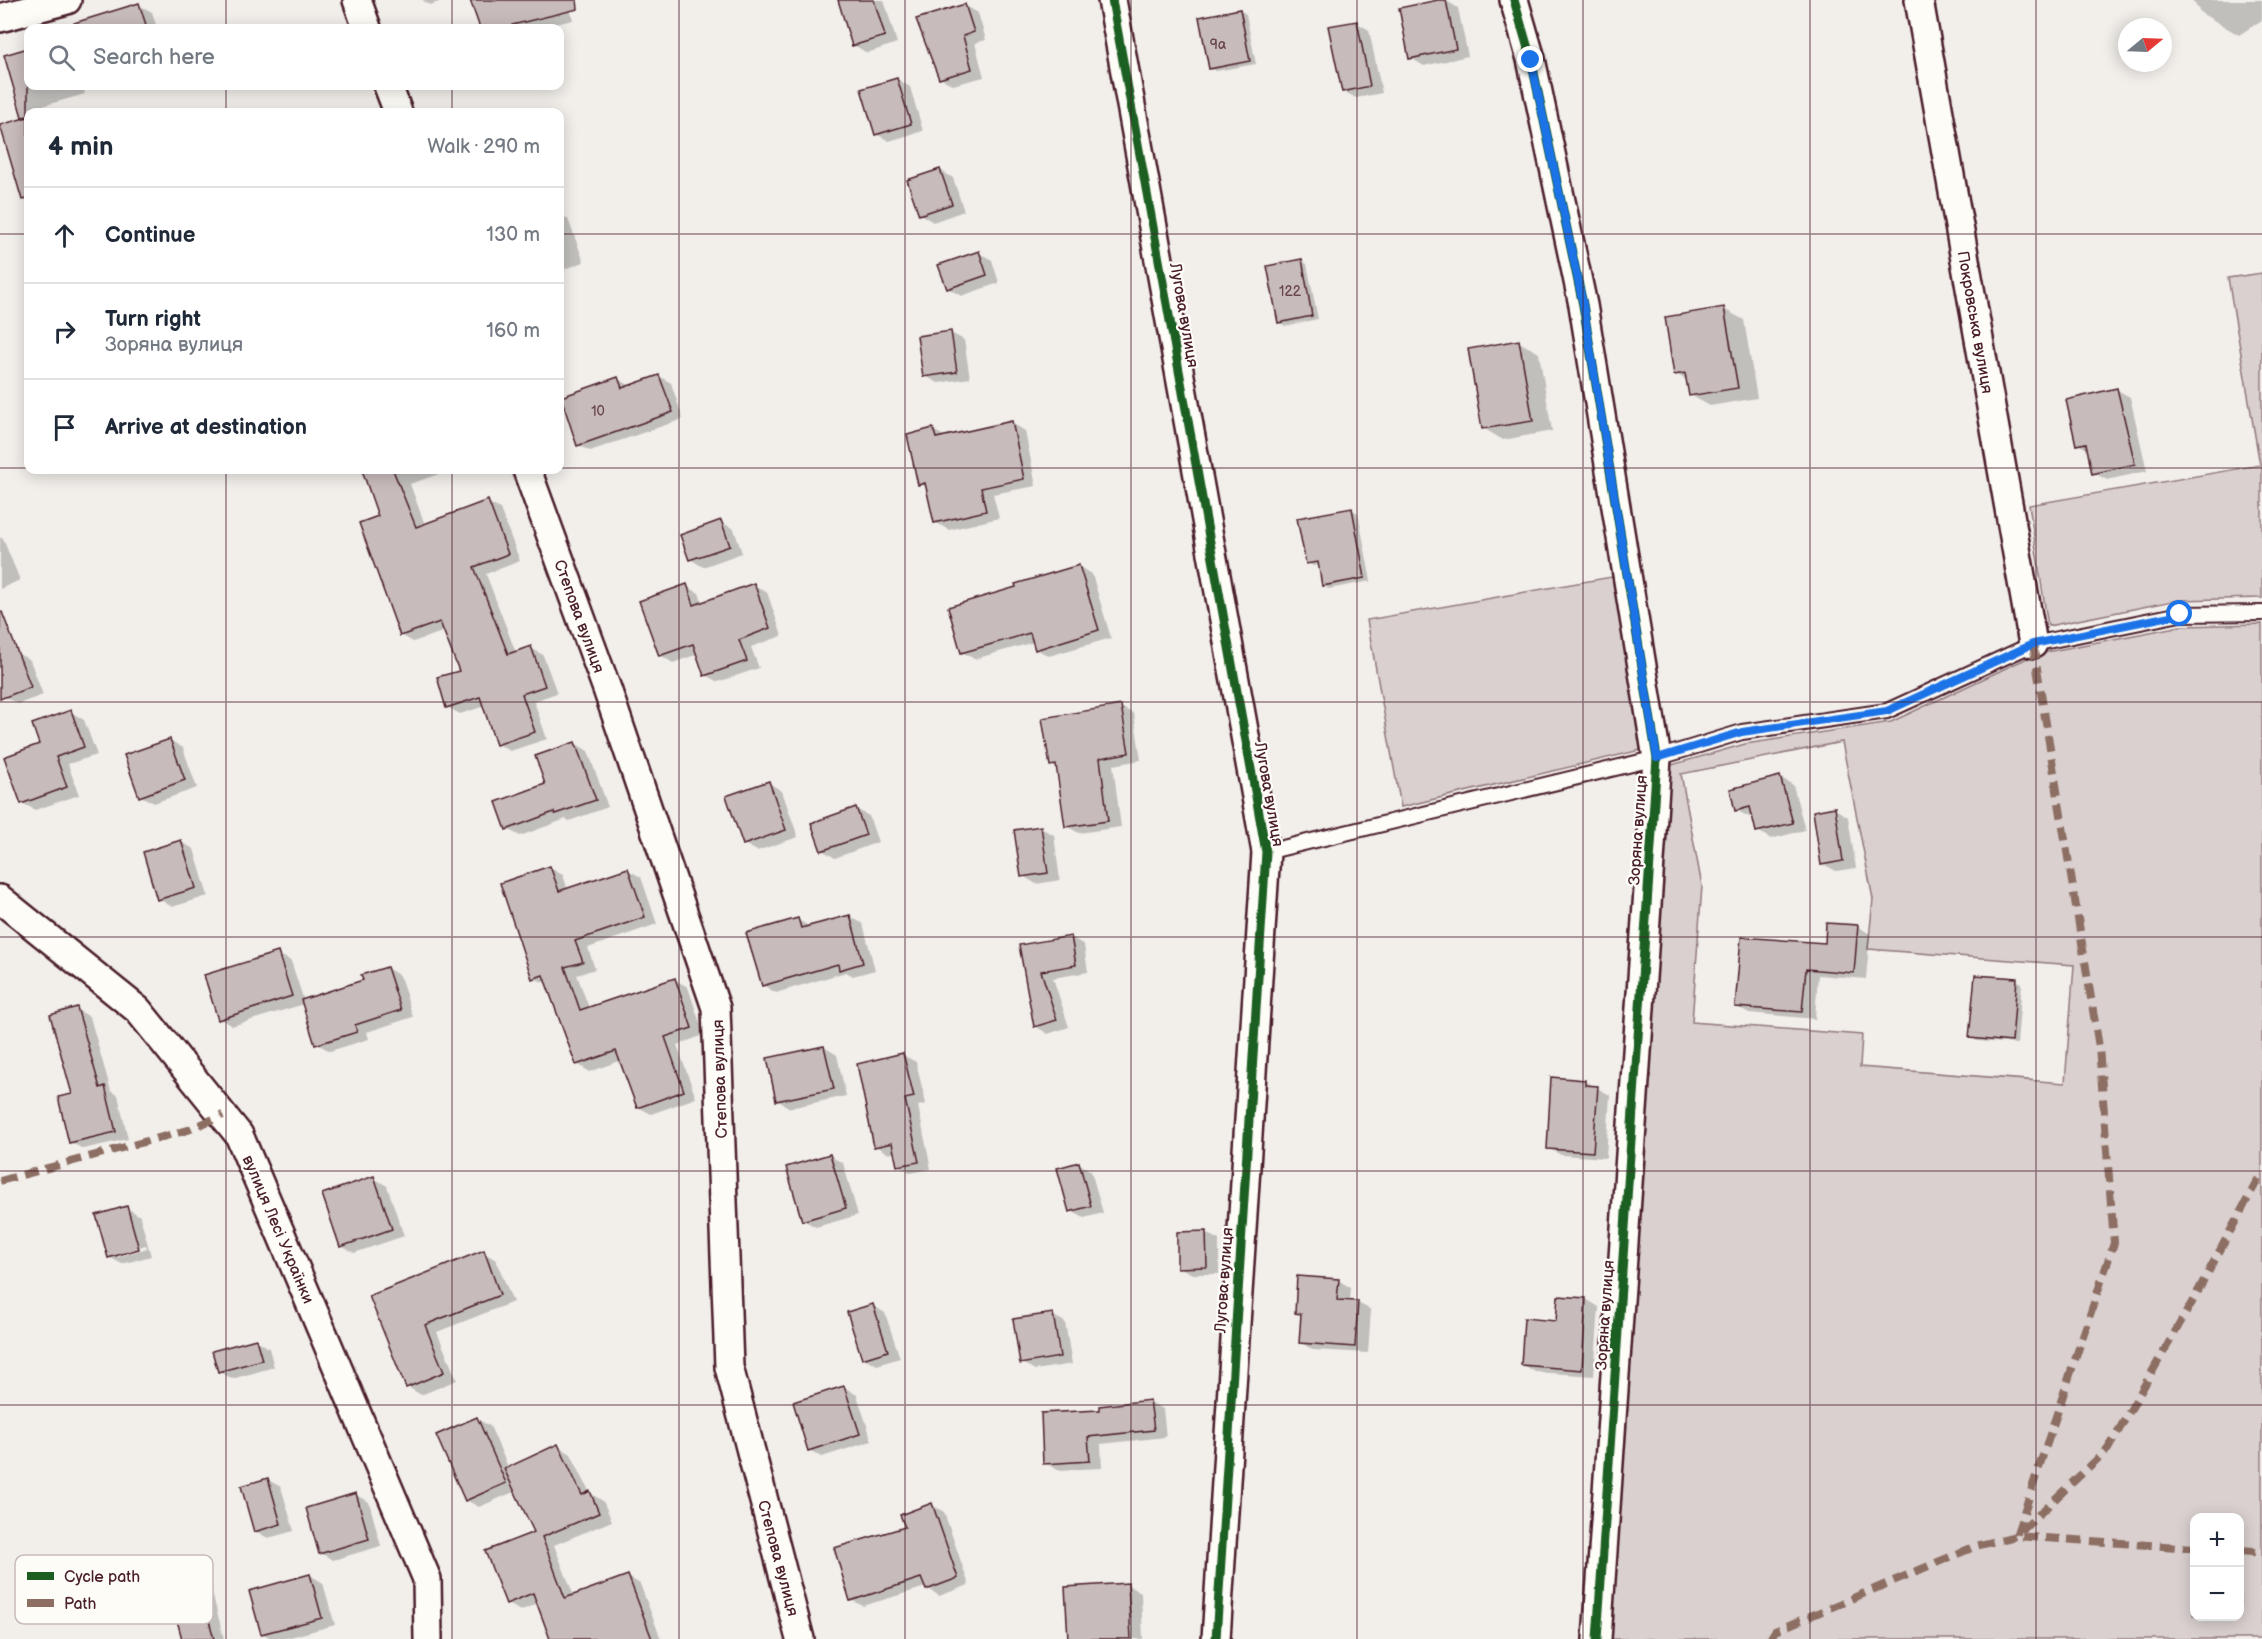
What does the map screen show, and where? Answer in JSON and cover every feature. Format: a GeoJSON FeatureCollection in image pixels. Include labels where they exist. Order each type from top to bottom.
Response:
{"type":"FeatureCollection","features":[{"type":"Feature","properties":{"kind":"street"},"geometry":{"type":"LineString","coordinates":[[0,18],[67,0]]}},
{"type":"Feature","properties":{"kind":"street"},"geometry":{"type":"LineString","coordinates":[[357,0],[366,24]]}},
{"type":"Feature","properties":{"kind":"street","name":"Лугова вулиця"},"geometry":{"type":"LineString","coordinates":[[1112,0],[1266,852],[1216,1639]]}},
{"type":"Feature","properties":{"kind":"street","name":"Зоряна вулиця"},"geometry":{"type":"LineString","coordinates":[[1514,0],[1531,60],[1583,304],[1657,758],[1597,1639]]}},
{"type":"Feature","properties":{"kind":"street","name":"Покровська вулиця"},"geometry":{"type":"LineString","coordinates":[[1919,0],[2033,644]]}},
{"type":"Feature","properties":{"kind":"street"},"geometry":{"type":"LineString","coordinates":[[390,90],[396,108]]}},
{"type":"Feature","properties":{"kind":"street","name":"Степова вулиця"},"geometry":{"type":"LineString","coordinates":[[528,474],[607,689],[716,1008],[729,1367],[800,1639]]}},
{"type":"Feature","properties":{"kind":"street","name":"вулиця Лесі Українки"},"geometry":{"type":"LineString","coordinates":[[0,899],[138,1010],[239,1135],[426,1579],[428,1639]]}},
{"type":"Feature","properties":{"kind":"lane"},"geometry":{"type":"LineString","coordinates":[[1266,852],[1657,758],[1742,732],[1887,711],[2033,644],[2180,614],[2262,613]]}},
{"type":"Feature","properties":{"kind":"shaded area"},"geometry":{"type":"Polygon","coordinates":[[[2262,273],[2262,598],[2178,600],[2048,626],[2029,505],[2260,465],[2228,278],[2262,273]]]}},
{"type":"Feature","properties":{"kind":"shaded area"},"geometry":{"type":"Polygon","coordinates":[[[1617,576],[1645,749],[1401,807],[1367,620],[1617,576]]]}},
{"type":"Feature","properties":{"kind":"shaded area"},"geometry":{"type":"Polygon","coordinates":[[[2262,624],[2262,1639],[1608,1639],[1668,766],[1745,744],[1891,722],[2036,654],[2181,626],[2262,624]],[[1842,742],[1681,774],[1702,886],[1692,1022],[1862,1035],[1860,1067],[2065,1083],[2074,965],[1868,949],[1873,899],[1842,742]]]}},
{"type":"Feature","properties":{"kind":"building"},"geometry":{"type":"Polygon","coordinates":[[[470,0],[577,0],[578,9],[516,24],[479,24],[470,0]]]}},
{"type":"Feature","properties":{"kind":"building"},"geometry":{"type":"Polygon","coordinates":[[[838,0],[874,0],[885,36],[852,46],[838,0]]]}},
{"type":"Feature","properties":{"kind":"building"},"geometry":{"type":"Polygon","coordinates":[[[1446,0],[1456,49],[1409,59],[1399,8],[1446,0]]]}},
{"type":"Feature","properties":{"kind":"building"},"geometry":{"type":"Polygon","coordinates":[[[139,3],[146,24],[74,24],[139,3]]]}},
{"type":"Feature","properties":{"kind":"building"},"geometry":{"type":"Polygon","coordinates":[[[965,4],[974,32],[963,36],[972,69],[939,79],[916,19],[965,4]]]}},
{"type":"Feature","properties":{"kind":"building"},"geometry":{"type":"Polygon","coordinates":[[[1240,9],[1250,61],[1209,69],[1199,17],[1240,9]]]}},
{"type":"Feature","properties":{"kind":"building"},"geometry":{"type":"Polygon","coordinates":[[[1357,21],[1370,86],[1342,92],[1328,26],[1357,21]]]}},
{"type":"Feature","properties":{"kind":"building"},"geometry":{"type":"Polygon","coordinates":[[[24,49],[24,90],[28,90],[28,108],[24,108],[24,117],[22,117],[4,55],[24,49]]]}},
{"type":"Feature","properties":{"kind":"building"},"geometry":{"type":"Polygon","coordinates":[[[897,78],[911,124],[875,135],[861,89],[897,78]]]}},
{"type":"Feature","properties":{"kind":"building"},"geometry":{"type":"Polygon","coordinates":[[[24,118],[24,200],[22,200],[0,125],[24,118]]]}},
{"type":"Feature","properties":{"kind":"building"},"geometry":{"type":"Polygon","coordinates":[[[940,169],[952,204],[919,215],[907,180],[940,169]]]}},
{"type":"Feature","properties":{"kind":"building"},"geometry":{"type":"Polygon","coordinates":[[[979,251],[987,275],[947,289],[938,265],[979,251]]]}},
{"type":"Feature","properties":{"kind":"building"},"geometry":{"type":"Polygon","coordinates":[[[1302,259],[1312,316],[1278,323],[1267,266],[1302,259]]]}},
{"type":"Feature","properties":{"kind":"building"},"geometry":{"type":"Polygon","coordinates":[[[1724,307],[1738,388],[1689,396],[1685,373],[1674,375],[1665,317],[1724,307]]]}},
{"type":"Feature","properties":{"kind":"building"},"geometry":{"type":"Polygon","coordinates":[[[951,331],[957,372],[923,377],[917,336],[951,331]]]}},
{"type":"Feature","properties":{"kind":"building"},"geometry":{"type":"Polygon","coordinates":[[[1519,340],[1533,421],[1482,429],[1468,349],[1519,340]]]}},
{"type":"Feature","properties":{"kind":"building"},"geometry":{"type":"Polygon","coordinates":[[[659,375],[673,412],[577,446],[564,406],[564,396],[618,377],[622,388],[659,375]]]}},
{"type":"Feature","properties":{"kind":"building"},"geometry":{"type":"Polygon","coordinates":[[[2117,388],[2135,464],[2092,474],[2086,443],[2076,445],[2066,400],[2117,388]]]}},
{"type":"Feature","properties":{"kind":"building"},"geometry":{"type":"Polygon","coordinates":[[[1012,421],[1024,479],[981,488],[986,511],[934,523],[925,483],[918,485],[907,435],[933,428],[936,438],[1012,421]]]}},
{"type":"Feature","properties":{"kind":"building"},"geometry":{"type":"Polygon","coordinates":[[[363,474],[395,474],[416,527],[488,500],[508,554],[474,567],[508,654],[531,646],[545,686],[522,694],[535,732],[496,745],[480,697],[446,708],[437,677],[459,671],[440,622],[400,636],[359,523],[378,516],[363,474]]]}},
{"type":"Feature","properties":{"kind":"building"},"geometry":{"type":"Polygon","coordinates":[[[1352,508],[1365,578],[1322,586],[1318,562],[1306,564],[1297,518],[1352,508]]]}},
{"type":"Feature","properties":{"kind":"building"},"geometry":{"type":"Polygon","coordinates":[[[721,520],[730,546],[689,560],[680,535],[721,520]]]}},
{"type":"Feature","properties":{"kind":"building"},"geometry":{"type":"Polygon","coordinates":[[[1079,565],[1099,630],[1035,650],[1030,633],[961,653],[948,607],[1079,565]]]}},
{"type":"Feature","properties":{"kind":"building"},"geometry":{"type":"Polygon","coordinates":[[[754,583],[770,628],[739,640],[747,661],[704,676],[693,644],[659,656],[639,601],[687,584],[694,605],[754,583]]]}},
{"type":"Feature","properties":{"kind":"building"},"geometry":{"type":"Polygon","coordinates":[[[2,612],[31,687],[0,699],[0,613],[2,612]]]}},
{"type":"Feature","properties":{"kind":"building"},"geometry":{"type":"Polygon","coordinates":[[[1121,705],[1129,753],[1100,758],[1108,821],[1065,827],[1056,765],[1050,766],[1042,718],[1121,705]]]}},
{"type":"Feature","properties":{"kind":"building"},"geometry":{"type":"Polygon","coordinates":[[[71,710],[84,747],[56,757],[67,787],[21,804],[4,757],[39,744],[32,724],[71,710]]]}},
{"type":"Feature","properties":{"kind":"building"},"geometry":{"type":"Polygon","coordinates":[[[170,739],[185,780],[139,797],[124,755],[170,739]]]}},
{"type":"Feature","properties":{"kind":"building"},"geometry":{"type":"Polygon","coordinates":[[[575,742],[596,800],[555,814],[554,812],[506,830],[496,802],[545,784],[535,756],[575,742]]]}},
{"type":"Feature","properties":{"kind":"building"},"geometry":{"type":"Polygon","coordinates":[[[1780,776],[1793,823],[1756,832],[1750,807],[1735,811],[1730,789],[1780,776]]]}},
{"type":"Feature","properties":{"kind":"building"},"geometry":{"type":"Polygon","coordinates":[[[769,781],[786,830],[743,845],[726,796],[769,781]]]}},
{"type":"Feature","properties":{"kind":"building"},"geometry":{"type":"Polygon","coordinates":[[[856,807],[866,835],[821,851],[811,823],[856,807]]]}},
{"type":"Feature","properties":{"kind":"building"},"geometry":{"type":"Polygon","coordinates":[[[1835,807],[1843,861],[1821,865],[1813,811],[1835,807]]]}},
{"type":"Feature","properties":{"kind":"building"},"geometry":{"type":"Polygon","coordinates":[[[1041,826],[1048,873],[1021,877],[1014,830],[1041,826]]]}},
{"type":"Feature","properties":{"kind":"building"},"geometry":{"type":"Polygon","coordinates":[[[181,840],[196,888],[157,900],[143,852],[181,840]]]}},
{"type":"Feature","properties":{"kind":"building"},"geometry":{"type":"Polygon","coordinates":[[[550,866],[559,891],[628,868],[645,917],[575,941],[583,962],[565,967],[580,1010],[675,978],[692,1028],[665,1037],[684,1091],[637,1108],[616,1051],[576,1065],[543,975],[532,979],[500,883],[550,866]]]}},
{"type":"Feature","properties":{"kind":"building"},"geometry":{"type":"Polygon","coordinates":[[[850,915],[863,963],[839,970],[838,964],[762,986],[746,933],[798,918],[801,928],[850,915]]]}},
{"type":"Feature","properties":{"kind":"building"},"geometry":{"type":"Polygon","coordinates":[[[1826,923],[1858,925],[1854,973],[1806,969],[1802,1012],[1735,1007],[1741,937],[1825,943],[1826,923]]]}},
{"type":"Feature","properties":{"kind":"building"},"geometry":{"type":"Polygon","coordinates":[[[1071,936],[1076,965],[1041,971],[1057,1020],[1034,1027],[1019,945],[1071,936]]]}},
{"type":"Feature","properties":{"kind":"building"},"geometry":{"type":"Polygon","coordinates":[[[278,952],[292,996],[218,1020],[204,975],[278,952]]]}},
{"type":"Feature","properties":{"kind":"building"},"geometry":{"type":"Polygon","coordinates":[[[387,967],[401,1010],[355,1025],[357,1032],[315,1045],[301,1000],[363,980],[361,975],[387,967]]]}},
{"type":"Feature","properties":{"kind":"building"},"geometry":{"type":"Polygon","coordinates":[[[1975,975],[2017,978],[2012,1042],[1969,1038],[1975,975]]]}},
{"type":"Feature","properties":{"kind":"building"},"geometry":{"type":"Polygon","coordinates":[[[77,1007],[100,1088],[105,1086],[116,1132],[69,1143],[58,1097],[72,1094],[50,1015],[77,1007]]]}},
{"type":"Feature","properties":{"kind":"building"},"geometry":{"type":"Polygon","coordinates":[[[824,1046],[834,1089],[776,1101],[767,1058],[824,1046]]]}},
{"type":"Feature","properties":{"kind":"building"},"geometry":{"type":"Polygon","coordinates":[[[903,1053],[914,1097],[905,1099],[919,1162],[897,1166],[892,1143],[874,1147],[857,1064],[903,1053]]]}},
{"type":"Feature","properties":{"kind":"building"},"geometry":{"type":"Polygon","coordinates":[[[1551,1077],[1585,1080],[1585,1085],[1598,1086],[1593,1152],[1547,1149],[1551,1077]]]}},
{"type":"Feature","properties":{"kind":"building"},"geometry":{"type":"Polygon","coordinates":[[[830,1154],[846,1208],[802,1221],[786,1167],[830,1154]]]}},
{"type":"Feature","properties":{"kind":"building"},"geometry":{"type":"Polygon","coordinates":[[[1079,1162],[1091,1206],[1069,1212],[1057,1168],[1079,1162]]]}},
{"type":"Feature","properties":{"kind":"building"},"geometry":{"type":"Polygon","coordinates":[[[374,1176],[392,1229],[340,1247],[322,1194],[374,1176]]]}},
{"type":"Feature","properties":{"kind":"building"},"geometry":{"type":"Polygon","coordinates":[[[127,1206],[139,1249],[108,1258],[96,1215],[127,1206]]]}},
{"type":"Feature","properties":{"kind":"building"},"geometry":{"type":"Polygon","coordinates":[[[1206,1231],[1207,1267],[1177,1268],[1177,1232],[1206,1231]]]}},
{"type":"Feature","properties":{"kind":"building"},"geometry":{"type":"Polygon","coordinates":[[[484,1250],[500,1295],[425,1325],[444,1372],[406,1388],[369,1296],[484,1250]]]}},
{"type":"Feature","properties":{"kind":"building"},"geometry":{"type":"Polygon","coordinates":[[[1297,1276],[1339,1279],[1337,1300],[1358,1301],[1355,1347],[1299,1343],[1301,1314],[1295,1313],[1297,1276]]]}},
{"type":"Feature","properties":{"kind":"building"},"geometry":{"type":"Polygon","coordinates":[[[1558,1296],[1586,1298],[1582,1370],[1521,1365],[1524,1318],[1556,1321],[1558,1296]]]}},
{"type":"Feature","properties":{"kind":"building"},"geometry":{"type":"Polygon","coordinates":[[[873,1304],[888,1351],[862,1359],[847,1312],[873,1304]]]}},
{"type":"Feature","properties":{"kind":"building"},"geometry":{"type":"Polygon","coordinates":[[[1053,1313],[1060,1357],[1020,1364],[1013,1319],[1053,1313]]]}},
{"type":"Feature","properties":{"kind":"building"},"geometry":{"type":"Polygon","coordinates":[[[256,1339],[262,1360],[218,1372],[212,1351],[256,1339]]]}},
{"type":"Feature","properties":{"kind":"building"},"geometry":{"type":"Polygon","coordinates":[[[844,1386],[860,1434],[808,1451],[793,1402],[844,1386]]]}},
{"type":"Feature","properties":{"kind":"building"},"geometry":{"type":"Polygon","coordinates":[[[1150,1400],[1154,1430],[1088,1437],[1090,1461],[1043,1464],[1041,1413],[1099,1410],[1099,1406],[1150,1400]]]}},
{"type":"Feature","properties":{"kind":"building"},"geometry":{"type":"Polygon","coordinates":[[[477,1417],[506,1483],[465,1501],[436,1435],[477,1417]]]}},
{"type":"Feature","properties":{"kind":"building"},"geometry":{"type":"Polygon","coordinates":[[[558,1444],[582,1495],[590,1491],[599,1513],[542,1537],[565,1598],[628,1575],[652,1639],[550,1639],[533,1593],[506,1604],[485,1551],[534,1532],[504,1469],[558,1444]]]}},
{"type":"Feature","properties":{"kind":"building"},"geometry":{"type":"Polygon","coordinates":[[[268,1478],[281,1524],[254,1532],[241,1486],[268,1478]]]}},
{"type":"Feature","properties":{"kind":"building"},"geometry":{"type":"Polygon","coordinates":[[[356,1493],[369,1539],[319,1554],[306,1508],[356,1493]]]}},
{"type":"Feature","properties":{"kind":"building"},"geometry":{"type":"Polygon","coordinates":[[[932,1503],[958,1578],[926,1590],[921,1578],[850,1601],[834,1548],[905,1527],[900,1515],[932,1503]]]}},
{"type":"Feature","properties":{"kind":"building"},"geometry":{"type":"Polygon","coordinates":[[[310,1574],[322,1618],[261,1634],[249,1591],[310,1574]]]}},
{"type":"Feature","properties":{"kind":"building"},"geometry":{"type":"Polygon","coordinates":[[[1128,1583],[1131,1639],[1068,1639],[1065,1587],[1128,1583]]]}},
{"type":"Feature","properties":{"kind":"building"},"geometry":{"type":"Polygon","coordinates":[[[178,1624],[210,1624],[214,1639],[182,1639],[178,1624]]]}},
{"type":"Feature","properties":{"kind":"marked path"},"geometry":{"type":"LineString","coordinates":[[2033,644],[2099,1047],[2114,1243],[2016,1536],[2190,1548]]}},
{"type":"Feature","properties":{"kind":"marked path"},"geometry":{"type":"LineString","coordinates":[[0,1181],[188,1130],[223,1115]]}},
{"type":"Feature","properties":{"kind":"marked path"},"geometry":{"type":"LineString","coordinates":[[1770,1639],[1775,1631],[1976,1546],[2016,1536],[2108,1449],[2195,1297],[2262,1172]]}},
{"type":"Feature","properties":{"kind":"marked path"},"geometry":{"type":"LineString","coordinates":[[2244,1551],[2262,1553]]}},
{"type":"Feature","properties":{"kind":"cycle path"},"geometry":{"type":"LineString","coordinates":[[1112,0],[1266,852],[1216,1639]]}},
{"type":"Feature","properties":{"kind":"cycle path"},"geometry":{"type":"LineString","coordinates":[[1514,0],[1531,59],[1583,305],[1657,758],[1597,1639]]}},
{"type":"Feature","properties":{"kind":"route"},"geometry":{"type":"LineString","coordinates":[[1531,60],[1583,304],[1657,758],[1742,732],[1887,711],[2033,644],[2180,614]]}}]}
